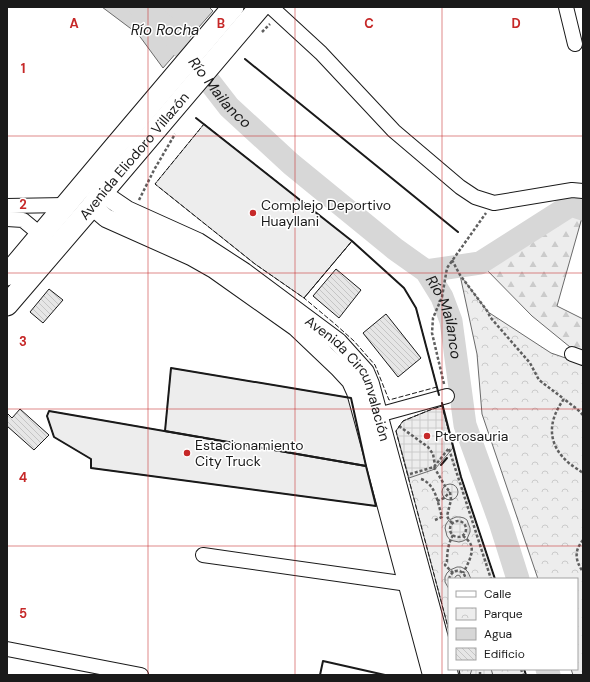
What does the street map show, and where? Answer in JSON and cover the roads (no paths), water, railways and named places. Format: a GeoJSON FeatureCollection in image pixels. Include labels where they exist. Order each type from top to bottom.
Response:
{"type":"FeatureCollection","features":[{"type":"Feature","properties":{"kind":"highway","name":"Avenida Eliodoro Villazón"},"geometry":{"type":"LineString","coordinates":[[7,275],[112,150],[242,19],[260,7]]}},
{"type":"Feature","properties":{"kind":"highway","name":"Avenida Eliodoro Villazón"},"geometry":{"type":"LineString","coordinates":[[7,305],[128,163],[242,19]]}},
{"type":"Feature","properties":{"kind":"main road","name":"Avenida Circunvalación"},"geometry":{"type":"LineString","coordinates":[[97,200],[132,212],[198,242],[244,272],[327,333],[341,345],[365,372],[370,384],[372,418],[408,584],[432,675]]}},
{"type":"Feature","properties":{"kind":"main road","name":"Avenida Circunvalación"},"geometry":{"type":"LineString","coordinates":[[97,200],[106,218],[191,256],[214,269],[296,328],[351,381],[372,418],[449,675]]}},
{"type":"Feature","properties":{"kind":"street"},"geometry":{"type":"LineString","coordinates":[[566,7],[575,44]]}},
{"type":"Feature","properties":{"kind":"street"},"geometry":{"type":"LineString","coordinates":[[275,11],[322,53],[394,131],[475,197],[494,203],[572,190],[583,191]]}},
{"type":"Feature","properties":{"kind":"street"},"geometry":{"type":"LineString","coordinates":[[7,206],[65,205]]}},
{"type":"Feature","properties":{"kind":"street"},"geometry":{"type":"LineString","coordinates":[[7,219],[23,220],[40,235]]}},
{"type":"Feature","properties":{"kind":"street"},"geometry":{"type":"LineString","coordinates":[[328,358],[341,345]]}},
{"type":"Feature","properties":{"kind":"street"},"geometry":{"type":"LineString","coordinates":[[372,418],[447,396]]}},
{"type":"Feature","properties":{"kind":"street"},"geometry":{"type":"LineString","coordinates":[[203,555],[408,584]]}},
{"type":"Feature","properties":{"kind":"street"},"geometry":{"type":"LineString","coordinates":[[7,649],[141,675]]}},
{"type":"Feature","properties":{"kind":"water","name":"Río Rocha"},"geometry":{"type":"Polygon","coordinates":[[[102,7],[209,7],[213,11],[163,68],[138,34],[102,7]]]}},
{"type":"Feature","properties":{"kind":"waterway","name":"Río Mailanco"},"geometry":{"type":"LineString","coordinates":[[140,7],[146,10],[171,32],[229,107],[291,164],[395,249],[426,271],[442,297],[451,321],[465,425],[500,522],[518,578]]}},
{"type":"Feature","properties":{"kind":"waterway"},"geometry":{"type":"LineString","coordinates":[[426,271],[480,263],[571,205],[583,209]]}},
{"type":"Feature","properties":{"kind":"waterway","name":"Río Mailanco"},"geometry":{"type":"LineString","coordinates":[[547,670],[549,675]]}},
{"type":"Feature","properties":{"kind":"place","name":"Complejo Deportivo Huayllani"},"geometry":{"type":"Point","coordinates":[253,213]}},
{"type":"Feature","properties":{"kind":"place","name":"Pterosauria"},"geometry":{"type":"Point","coordinates":[427,436]}},
{"type":"Feature","properties":{"kind":"place","name":"Estacionamiento City Truck"},"geometry":{"type":"Point","coordinates":[187,453]}}]}
